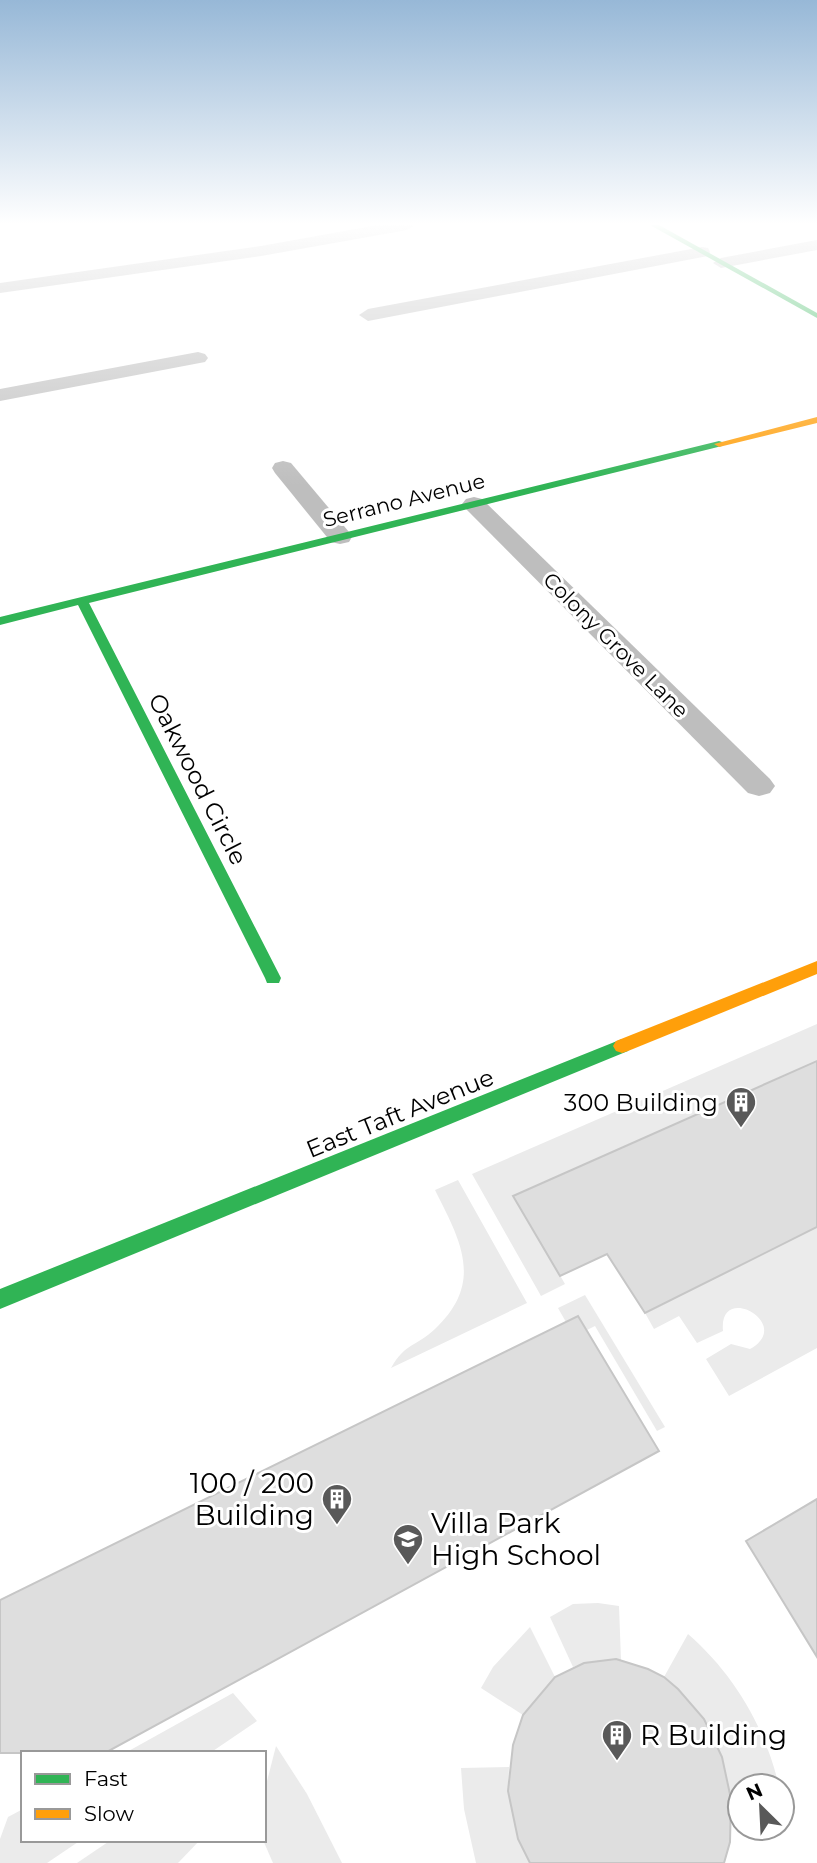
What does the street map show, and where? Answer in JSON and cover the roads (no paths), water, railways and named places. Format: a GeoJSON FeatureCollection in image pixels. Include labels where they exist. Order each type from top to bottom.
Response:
{"type":"FeatureCollection","features":[{"type":"Feature","properties":{"kind":"street"},"geometry":{"type":"LineString","coordinates":[[368,314],[379,312]]}},
{"type":"Feature","properties":{"kind":"street"},"geometry":{"type":"LineString","coordinates":[[0,395],[198,358]]}},
{"type":"Feature","properties":{"kind":"street","name":"Serrano Avenue"},"geometry":{"type":"LineString","coordinates":[[0,621],[817,420]]}},
{"type":"Feature","properties":{"kind":"street"},"geometry":{"type":"LineString","coordinates":[[284,468],[340,537]]}},
{"type":"Feature","properties":{"kind":"street","name":"Colony Grove Lane"},"geometry":{"type":"LineString","coordinates":[[474,504],[759,786]]}},
{"type":"Feature","properties":{"kind":"street","name":"Oakwood Circle"},"geometry":{"type":"LineString","coordinates":[[82,601],[273,978]]}},
{"type":"Feature","properties":{"kind":"street","name":"East Taft Avenue"},"geometry":{"type":"LineString","coordinates":[[0,1299],[817,967]]}},
{"type":"Feature","properties":{"kind":"place","name":"300 Building"},"geometry":{"type":"Point","coordinates":[741,1129]}},
{"type":"Feature","properties":{"kind":"place","name":"100 / 200 Building"},"geometry":{"type":"Point","coordinates":[337,1526]}},
{"type":"Feature","properties":{"kind":"place","name":"Villa Park High School"},"geometry":{"type":"Point","coordinates":[408,1566]}},
{"type":"Feature","properties":{"kind":"place","name":"R Building"},"geometry":{"type":"Point","coordinates":[617,1762]}}]}
